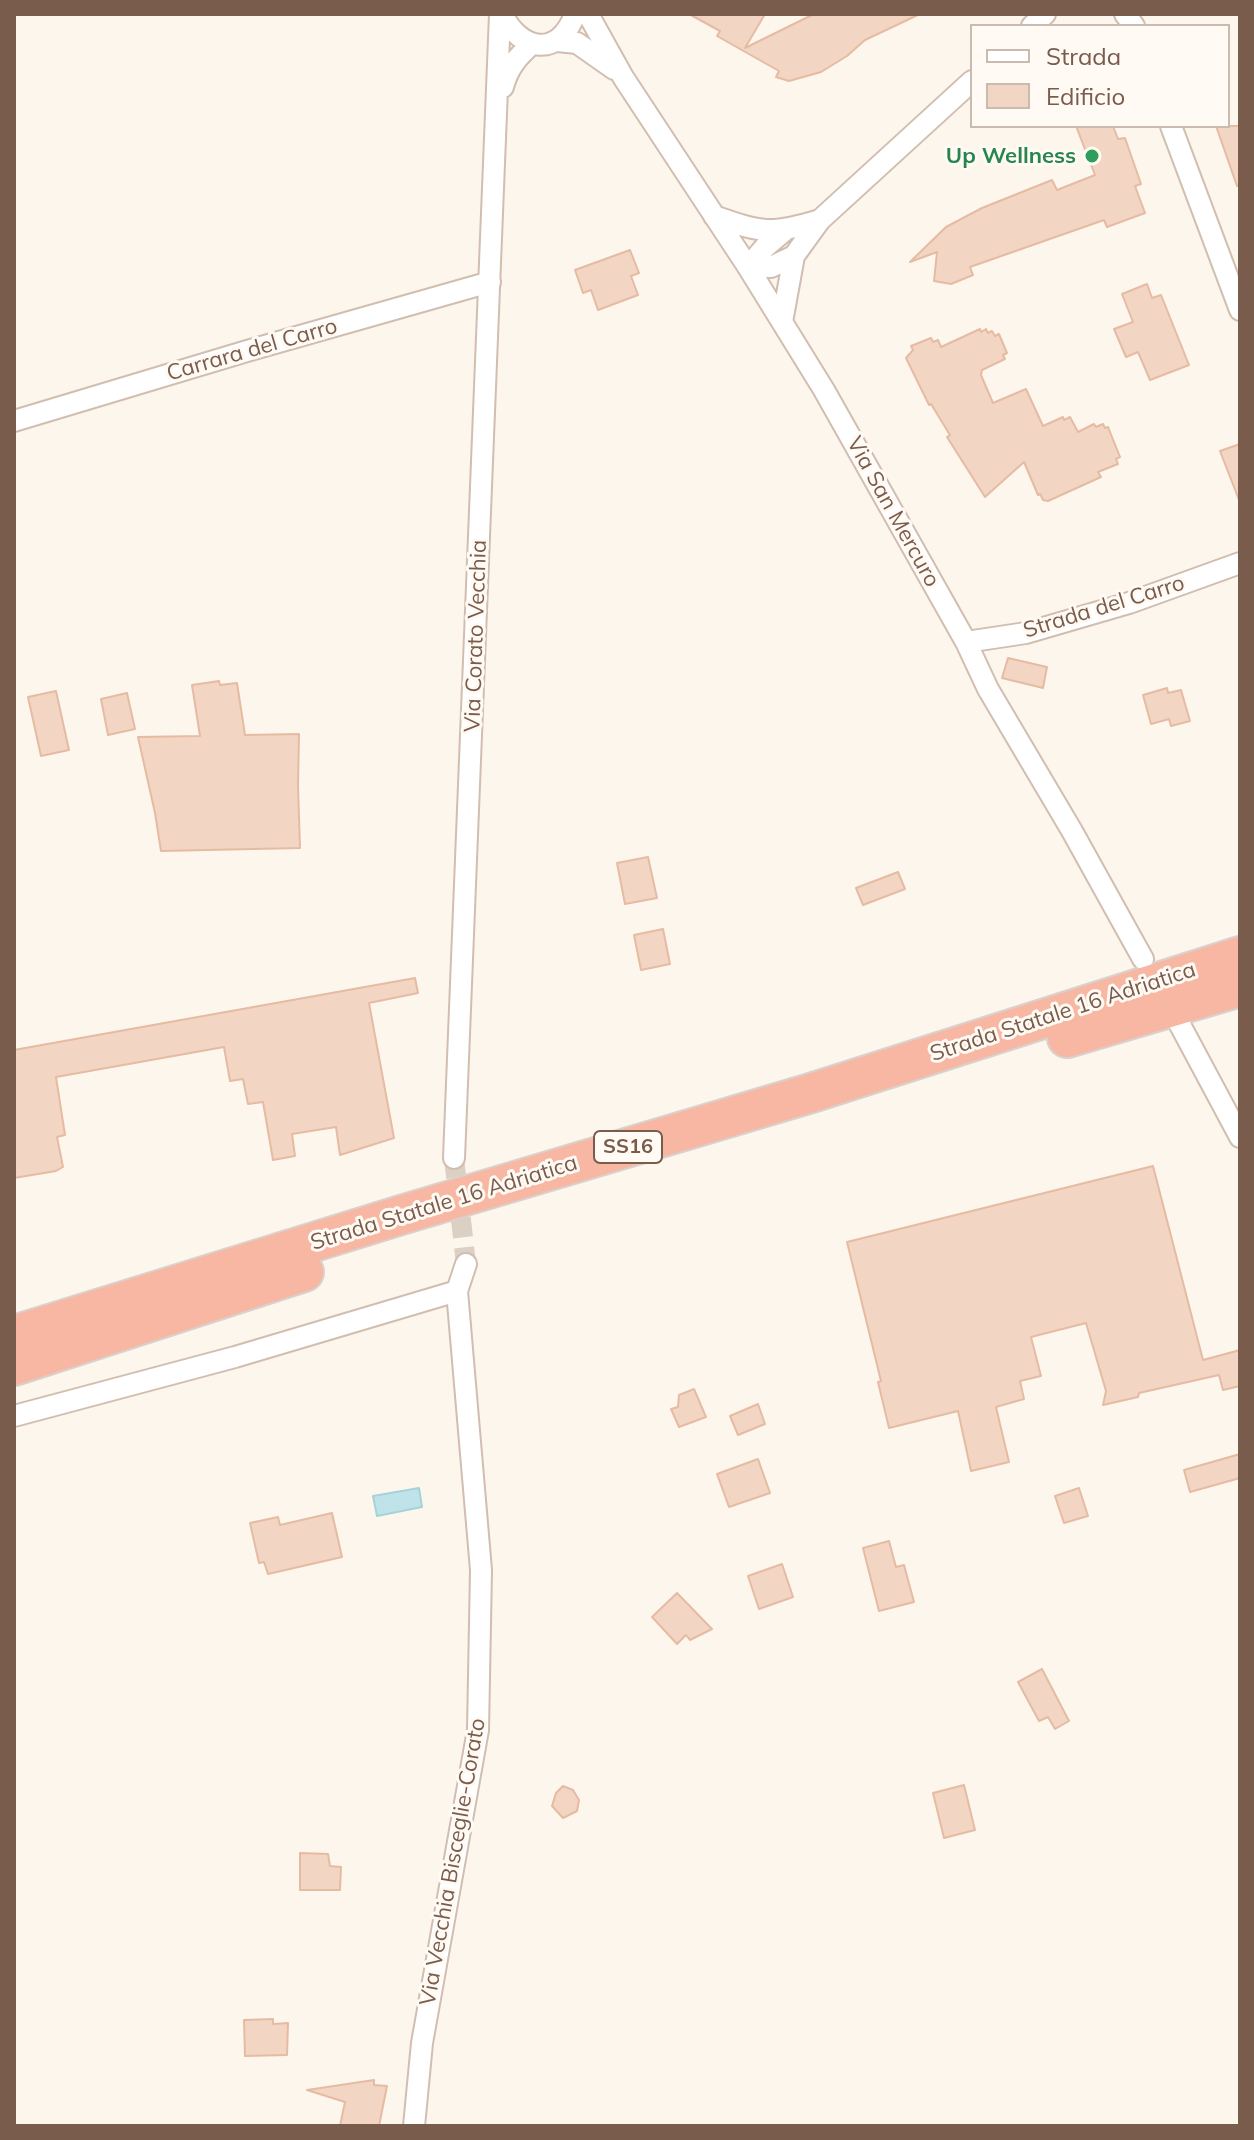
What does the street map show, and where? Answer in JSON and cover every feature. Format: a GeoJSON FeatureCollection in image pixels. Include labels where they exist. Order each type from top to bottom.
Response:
{"type":"FeatureCollection","features":[{"type":"Feature","properties":{"kind":"highway","name":"Strada Statale 16 Adriatica"},"geometry":{"type":"LineString","coordinates":[[14,1335],[811,1093],[1240,956]]}},
{"type":"Feature","properties":{"kind":"highway","name":"Strada Statale 16 Adriatica"},"geometry":{"type":"LineString","coordinates":[[14,1366],[649,1161],[1240,987]]}},
{"type":"Feature","properties":{"kind":"street","name":"Via Corato Vecchia"},"geometry":{"type":"LineString","coordinates":[[496,114],[506,73],[532,44],[518,38],[501,14]]}},
{"type":"Feature","properties":{"kind":"street","name":"Via Corato Vecchia"},"geometry":{"type":"LineString","coordinates":[[454,1158],[501,14]]}},
{"type":"Feature","properties":{"kind":"street"},"geometry":{"type":"LineString","coordinates":[[557,41],[570,27],[575,14]]}},
{"type":"Feature","properties":{"kind":"street","name":"Via San Mercuro"},"geometry":{"type":"LineString","coordinates":[[588,14],[623,77],[748,267],[824,390],[966,642],[988,689],[1143,959]]}},
{"type":"Feature","properties":{"kind":"street"},"geometry":{"type":"LineString","coordinates":[[532,44],[546,45],[557,41],[577,43],[623,77]]}},
{"type":"Feature","properties":{"kind":"street"},"geometry":{"type":"LineString","coordinates":[[782,322],[794,256],[820,220],[970,83]]}},
{"type":"Feature","properties":{"kind":"street"},"geometry":{"type":"LineString","coordinates":[[1172,128],[1240,310]]}},
{"type":"Feature","properties":{"kind":"street"},"geometry":{"type":"LineString","coordinates":[[714,216],[752,230],[784,231],[820,220]]}},
{"type":"Feature","properties":{"kind":"street"},"geometry":{"type":"LineString","coordinates":[[748,267],[784,231]]}},
{"type":"Feature","properties":{"kind":"street"},"geometry":{"type":"LineString","coordinates":[[748,267],[771,267],[794,256]]}},
{"type":"Feature","properties":{"kind":"street","name":"Carrara del Carro"},"geometry":{"type":"LineString","coordinates":[[14,421],[490,282]]}},
{"type":"Feature","properties":{"kind":"street","name":"Strada del Carro"},"geometry":{"type":"LineString","coordinates":[[966,642],[1026,633],[1129,603],[1240,563]]}},
{"type":"Feature","properties":{"kind":"street"},"geometry":{"type":"LineString","coordinates":[[1179,1023],[1240,1137]]}},
{"type":"Feature","properties":{"kind":"street","name":"Via Vecchia Bisceglie-Corato"},"geometry":{"type":"LineString","coordinates":[[414,2126],[422,2043],[478,1730],[481,1570],[457,1291],[466,1264]]}},
{"type":"Feature","properties":{"kind":"street"},"geometry":{"type":"LineString","coordinates":[[14,1416],[349,1325],[457,1291]]}},
{"type":"Feature","properties":{"kind":"water"},"geometry":{"type":"Polygon","coordinates":[[[419,1488],[422,1507],[377,1516],[373,1496],[419,1488]]]}},
{"type":"Feature","properties":{"kind":"building"},"geometry":{"type":"Polygon","coordinates":[[[689,14],[765,14],[745,48],[814,14],[920,14],[865,40],[821,72],[789,81],[776,77],[779,71],[717,36],[720,31],[689,14]]]}},
{"type":"Feature","properties":{"kind":"building"},"geometry":{"type":"Polygon","coordinates":[[[1240,126],[1240,185],[1237,186],[1217,128],[1240,126]]]}},
{"type":"Feature","properties":{"kind":"building"},"geometry":{"type":"Polygon","coordinates":[[[1077,128],[1114,128],[1118,139],[1125,138],[1141,184],[1135,186],[1145,213],[1107,227],[1104,220],[970,267],[973,275],[951,284],[934,281],[937,252],[910,262],[946,227],[982,208],[1052,180],[1057,190],[1095,175],[1077,128]]]}},
{"type":"Feature","properties":{"kind":"building"},"geometry":{"type":"Polygon","coordinates":[[[630,250],[639,273],[631,276],[638,295],[598,310],[591,290],[583,293],[575,270],[630,250]]]}},
{"type":"Feature","properties":{"kind":"building"},"geometry":{"type":"Polygon","coordinates":[[[1147,284],[1152,298],[1161,295],[1189,365],[1150,380],[1138,352],[1126,357],[1114,329],[1133,322],[1122,294],[1147,284]]]}},
{"type":"Feature","properties":{"kind":"building"},"geometry":{"type":"Polygon","coordinates":[[[980,329],[981,332],[986,329],[988,333],[992,331],[995,336],[999,334],[1007,353],[1003,355],[1005,359],[982,370],[981,375],[993,403],[1026,389],[1043,426],[1063,417],[1064,420],[1070,417],[1078,432],[1094,424],[1096,427],[1103,424],[1105,428],[1108,427],[1120,457],[1116,459],[1118,464],[1098,472],[1101,477],[1048,501],[1038,495],[1024,462],[985,497],[947,437],[950,435],[929,405],[906,358],[913,350],[911,346],[931,338],[933,342],[938,340],[941,347],[980,329]]]}},
{"type":"Feature","properties":{"kind":"building"},"geometry":{"type":"Polygon","coordinates":[[[1240,444],[1240,500],[1239,500],[1220,451],[1240,444]]]}},
{"type":"Feature","properties":{"kind":"building"},"geometry":{"type":"Polygon","coordinates":[[[1008,658],[1047,667],[1043,688],[1002,678],[1008,658]]]}},
{"type":"Feature","properties":{"kind":"building"},"geometry":{"type":"Polygon","coordinates":[[[219,681],[220,685],[237,683],[245,735],[299,734],[300,848],[161,851],[138,737],[200,736],[192,685],[219,681]]]}},
{"type":"Feature","properties":{"kind":"building"},"geometry":{"type":"Polygon","coordinates":[[[1167,688],[1168,693],[1181,690],[1190,721],[1171,726],[1169,719],[1151,724],[1143,695],[1167,688]]]}},
{"type":"Feature","properties":{"kind":"building"},"geometry":{"type":"Polygon","coordinates":[[[56,691],[69,750],[41,756],[28,697],[56,691]]]}},
{"type":"Feature","properties":{"kind":"building"},"geometry":{"type":"Polygon","coordinates":[[[127,693],[135,729],[108,735],[101,699],[127,693]]]}},
{"type":"Feature","properties":{"kind":"building"},"geometry":{"type":"Polygon","coordinates":[[[648,857],[657,898],[625,904],[617,863],[648,857]]]}},
{"type":"Feature","properties":{"kind":"building"},"geometry":{"type":"Polygon","coordinates":[[[898,872],[905,889],[863,905],[856,888],[898,872]]]}},
{"type":"Feature","properties":{"kind":"building"},"geometry":{"type":"Polygon","coordinates":[[[663,929],[670,964],[641,970],[634,935],[663,929]]]}},
{"type":"Feature","properties":{"kind":"building"},"geometry":{"type":"Polygon","coordinates":[[[415,978],[418,993],[369,1003],[394,1138],[340,1155],[336,1127],[292,1134],[295,1156],[273,1160],[263,1102],[248,1104],[243,1079],[230,1081],[224,1047],[56,1077],[65,1135],[57,1137],[63,1167],[14,1178],[14,1050],[415,978]]]}},
{"type":"Feature","properties":{"kind":"building"},"geometry":{"type":"Polygon","coordinates":[[[1153,1166],[1203,1360],[1240,1350],[1240,1386],[1223,1390],[1219,1375],[1139,1393],[1138,1397],[1103,1405],[1106,1391],[1086,1323],[1031,1337],[1041,1376],[1020,1381],[1024,1399],[996,1407],[1009,1462],[971,1471],[958,1411],[889,1428],[878,1382],[881,1381],[847,1242],[1153,1166]]]}},
{"type":"Feature","properties":{"kind":"building"},"geometry":{"type":"Polygon","coordinates":[[[694,1389],[706,1417],[679,1427],[671,1409],[678,1407],[679,1395],[694,1389]]]}},
{"type":"Feature","properties":{"kind":"building"},"geometry":{"type":"Polygon","coordinates":[[[758,1404],[765,1424],[738,1435],[730,1416],[758,1404]]]}},
{"type":"Feature","properties":{"kind":"building"},"geometry":{"type":"Polygon","coordinates":[[[1240,1454],[1240,1478],[1190,1492],[1184,1470],[1240,1454]]]}},
{"type":"Feature","properties":{"kind":"building"},"geometry":{"type":"Polygon","coordinates":[[[758,1459],[770,1493],[729,1507],[717,1474],[758,1459]]]}},
{"type":"Feature","properties":{"kind":"building"},"geometry":{"type":"Polygon","coordinates":[[[1079,1488],[1088,1516],[1064,1523],[1055,1496],[1079,1488]]]}},
{"type":"Feature","properties":{"kind":"building"},"geometry":{"type":"Polygon","coordinates":[[[332,1513],[342,1557],[268,1574],[264,1562],[259,1563],[250,1523],[278,1517],[280,1525],[332,1513]]]}},
{"type":"Feature","properties":{"kind":"building"},"geometry":{"type":"Polygon","coordinates":[[[889,1541],[896,1567],[904,1565],[914,1602],[879,1611],[863,1548],[889,1541]]]}},
{"type":"Feature","properties":{"kind":"building"},"geometry":{"type":"Polygon","coordinates":[[[782,1564],[793,1597],[759,1609],[748,1576],[782,1564]]]}},
{"type":"Feature","properties":{"kind":"building"},"geometry":{"type":"Polygon","coordinates":[[[677,1593],[712,1629],[690,1640],[686,1635],[677,1644],[652,1617],[677,1593]]]}},
{"type":"Feature","properties":{"kind":"building"},"geometry":{"type":"Polygon","coordinates":[[[1042,1669],[1069,1721],[1055,1729],[1048,1717],[1039,1721],[1018,1682],[1042,1669]]]}},
{"type":"Feature","properties":{"kind":"building"},"geometry":{"type":"Polygon","coordinates":[[[964,1785],[975,1830],[944,1838],[933,1793],[964,1785]]]}},
{"type":"Feature","properties":{"kind":"building"},"geometry":{"type":"Polygon","coordinates":[[[563,1786],[573,1790],[579,1800],[577,1811],[563,1818],[552,1806],[556,1793],[563,1786]]]}},
{"type":"Feature","properties":{"kind":"building"},"geometry":{"type":"Polygon","coordinates":[[[300,1853],[328,1854],[330,1866],[341,1867],[340,1890],[300,1890],[300,1853]]]}},
{"type":"Feature","properties":{"kind":"building"},"geometry":{"type":"Polygon","coordinates":[[[273,2019],[273,2024],[288,2023],[287,2055],[245,2056],[244,2020],[273,2019]]]}},
{"type":"Feature","properties":{"kind":"building"},"geometry":{"type":"Polygon","coordinates":[[[374,2080],[374,2085],[387,2086],[379,2126],[340,2126],[345,2102],[307,2090],[374,2080]]]}},
{"type":"Feature","properties":{"kind":"tunnel"},"geometry":{"type":"LineString","coordinates":[[454,1158],[466,1264]]}},
{"type":"Feature","properties":{"kind":"place","name":"Up Wellness"},"geometry":{"type":"Point","coordinates":[1092,156]}}]}
